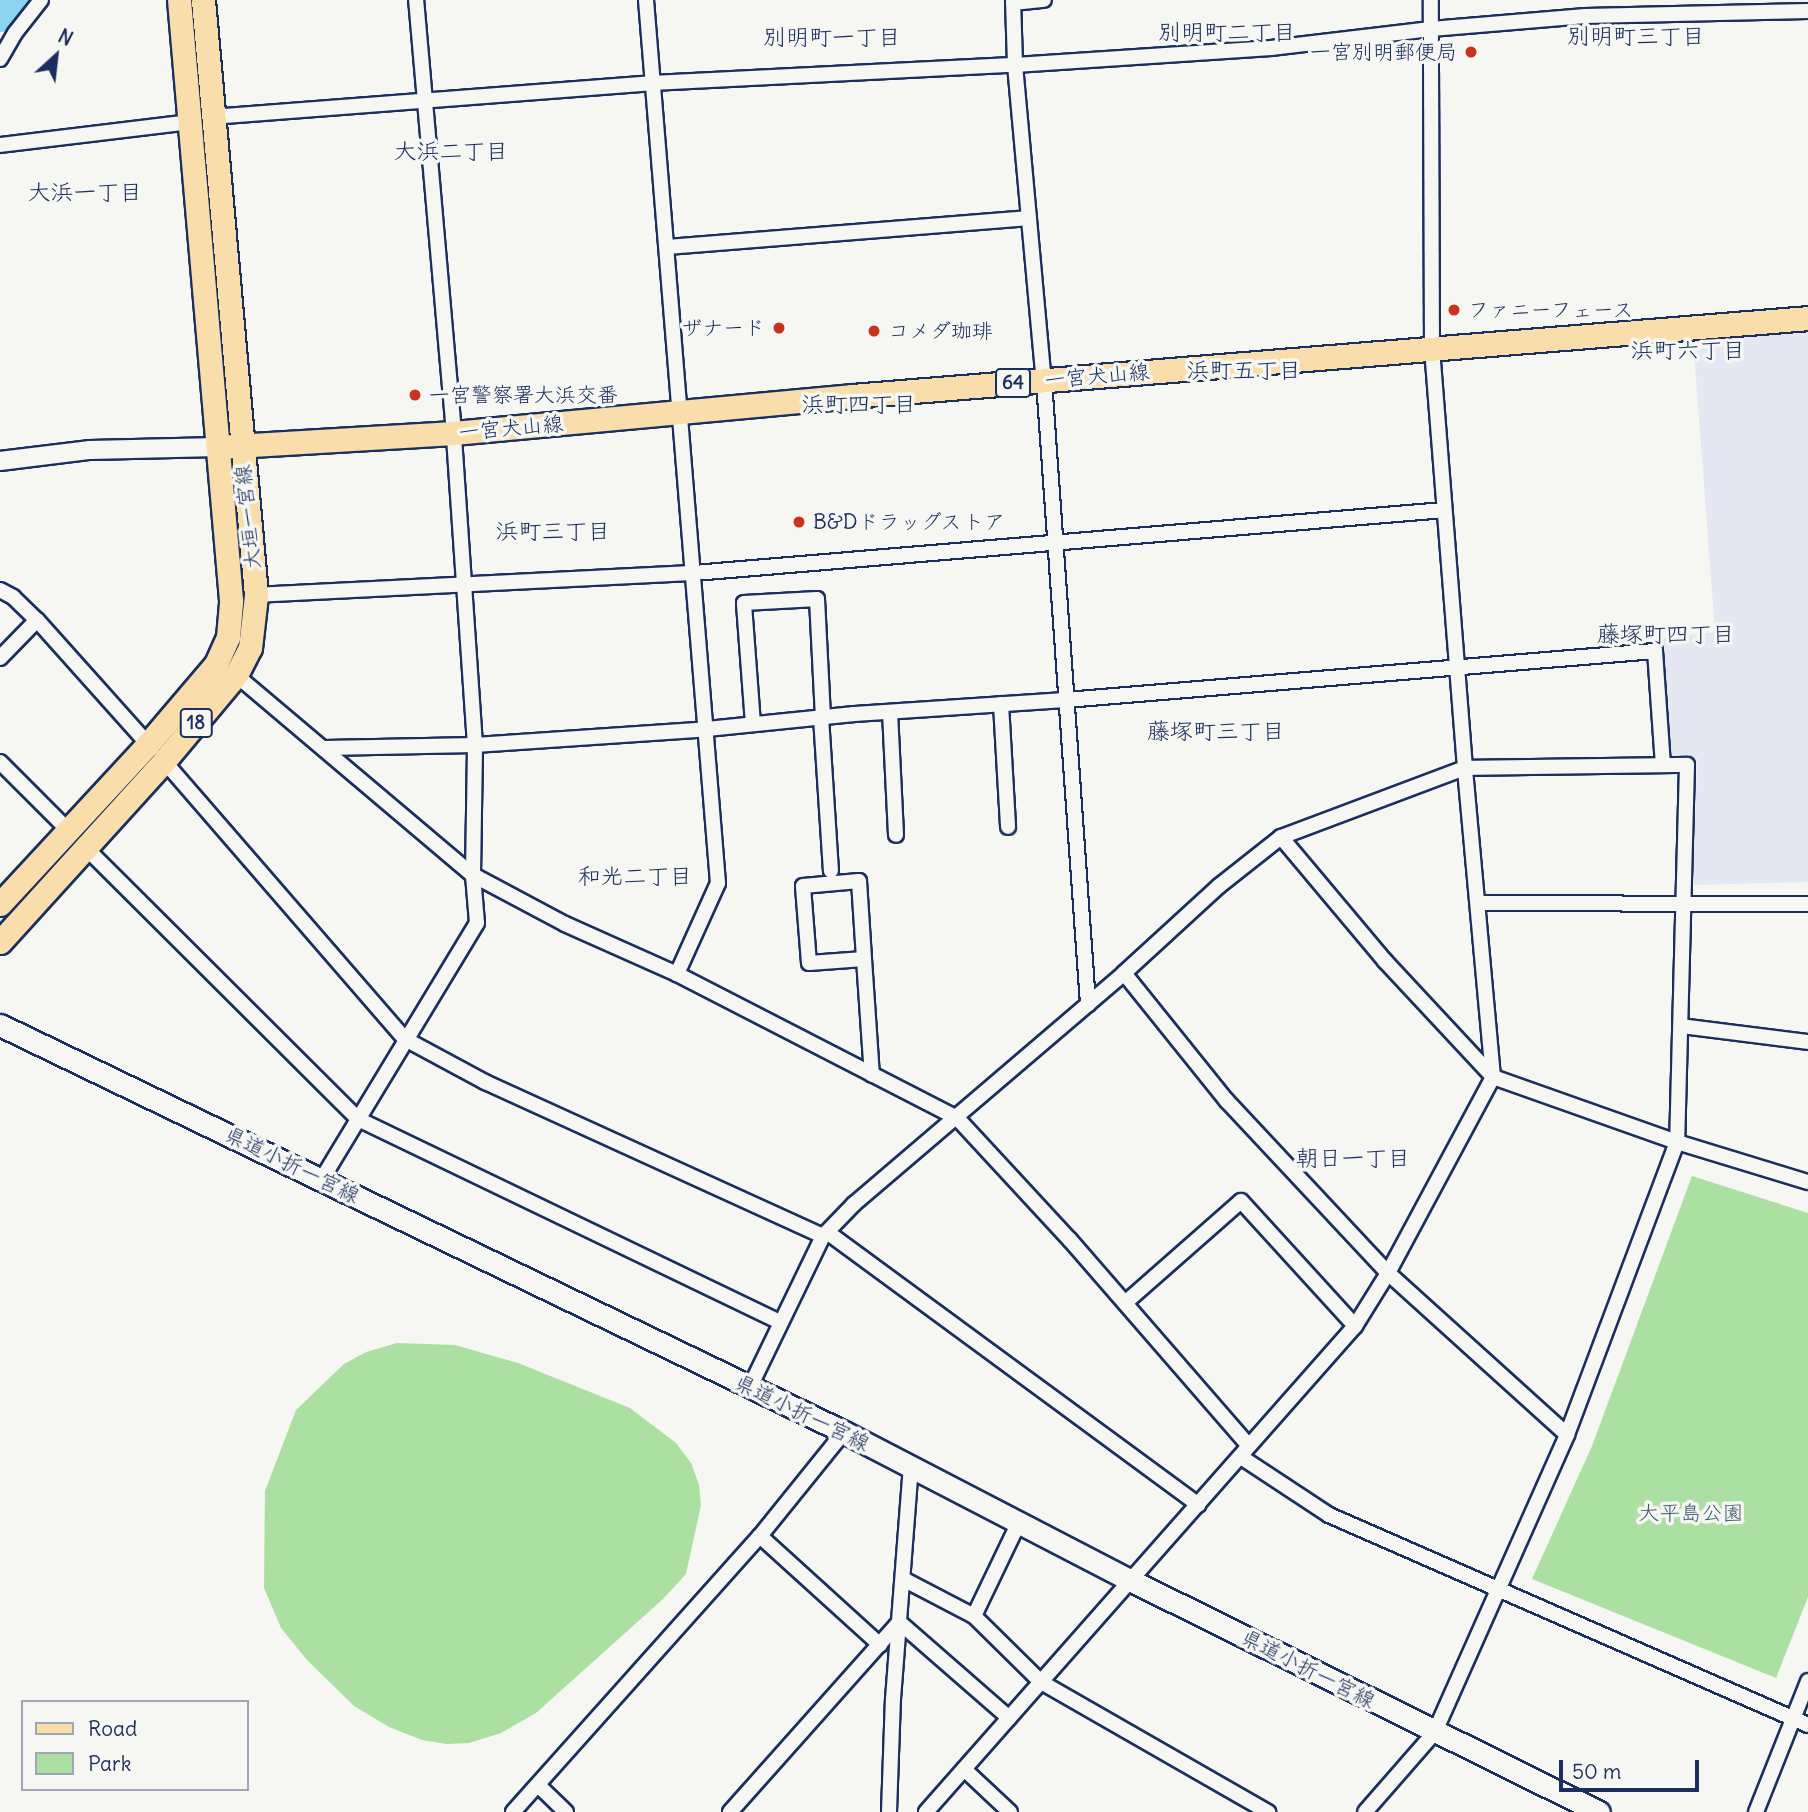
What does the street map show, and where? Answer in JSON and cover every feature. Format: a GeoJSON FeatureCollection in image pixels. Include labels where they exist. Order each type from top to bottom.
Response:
{"type":"FeatureCollection","features":[{"type":"Feature","properties":{"kind":"main road","name":"大垣一宮線"},"geometry":{"type":"LineString","coordinates":[[0,942],[86,848],[156,753],[216,664],[228,637],[231,600],[230,447],[201,119],[179,0]]}},
{"type":"Feature","properties":{"kind":"main road","name":"大垣一宮線"},"geometry":{"type":"LineString","coordinates":[[201,119],[203,0]]}},
{"type":"Feature","properties":{"kind":"main road","name":"一宮犬山線"},"geometry":{"type":"LineString","coordinates":[[230,447],[454,433],[682,411],[1808,318]]}},
{"type":"Feature","properties":{"kind":"main road","name":"大垣一宮線"},"geometry":{"type":"LineString","coordinates":[[0,904],[68,830],[156,753],[236,675],[250,648],[256,595],[230,447]]}},
{"type":"Feature","properties":{"kind":"main road","name":"県道小折一宮線"},"geometry":{"type":"LineString","coordinates":[[0,1025],[844,1432],[1130,1580],[1599,1812]]}},
{"type":"Feature","properties":{"kind":"street"},"geometry":{"type":"LineString","coordinates":[[0,59],[15,33],[41,0]]}},
{"type":"Feature","properties":{"kind":"street"},"geometry":{"type":"LineString","coordinates":[[322,1179],[477,923],[473,875],[475,745],[454,433],[416,0]]}},
{"type":"Feature","properties":{"kind":"street"},"geometry":{"type":"LineString","coordinates":[[646,0],[708,729],[718,883],[677,974]]}},
{"type":"Feature","properties":{"kind":"street"},"geometry":{"type":"LineString","coordinates":[[1044,0],[1013,1],[1015,65],[1044,381],[1053,544],[1088,1004]]}},
{"type":"Feature","properties":{"kind":"street"},"geometry":{"type":"LineString","coordinates":[[926,1812],[1355,1326],[1388,1273],[1493,1077],[1465,768],[1432,349],[1431,0]]}},
{"type":"Feature","properties":{"kind":"street"},"geometry":{"type":"LineString","coordinates":[[0,145],[201,119],[424,99],[654,83],[1015,65],[1271,48],[1431,29],[1585,16],[1808,11]]}},
{"type":"Feature","properties":{"kind":"street"},"geometry":{"type":"LineString","coordinates":[[668,247],[1029,218]]}},
{"type":"Feature","properties":{"kind":"street"},"geometry":{"type":"LineString","coordinates":[[0,461],[90,450],[230,447]]}},
{"type":"Feature","properties":{"kind":"street"},"geometry":{"type":"LineString","coordinates":[[256,595],[694,573],[1444,510]]}},
{"type":"Feature","properties":{"kind":"street"},"geometry":{"type":"LineString","coordinates":[[0,590],[13,597],[37,620],[405,1039],[485,1082],[825,1234],[1198,1505]]}},
{"type":"Feature","properties":{"kind":"street"},"geometry":{"type":"LineString","coordinates":[[753,724],[744,603],[817,599],[831,871]]}},
{"type":"Feature","properties":{"kind":"street"},"geometry":{"type":"LineString","coordinates":[[0,658],[37,620]]}},
{"type":"Feature","properties":{"kind":"street"},"geometry":{"type":"LineString","coordinates":[[325,748],[475,745],[708,729],[822,717],[1066,700],[1655,651],[1663,765]]}},
{"type":"Feature","properties":{"kind":"street"},"geometry":{"type":"LineString","coordinates":[[236,675],[473,875],[565,924],[677,974],[957,1118],[1125,1303],[1245,1451],[1329,1515],[1808,1725]]}},
{"type":"Feature","properties":{"kind":"street"},"geometry":{"type":"LineString","coordinates":[[1001,704],[1008,827]]}},
{"type":"Feature","properties":{"kind":"street"},"geometry":{"type":"LineString","coordinates":[[890,712],[896,835]]}},
{"type":"Feature","properties":{"kind":"street"},"geometry":{"type":"LineString","coordinates":[[0,762],[68,830]]}},
{"type":"Feature","properties":{"kind":"street"},"geometry":{"type":"LineString","coordinates":[[750,1387],[779,1322],[825,1234],[1219,887],[1280,837],[1465,768],[1687,765],[1677,1142],[1567,1435],[1435,1732],[1365,1812]]}},
{"type":"Feature","properties":{"kind":"street"},"geometry":{"type":"LineString","coordinates":[[1280,837],[1385,961],[1493,1077],[1677,1142],[1808,1182]]}},
{"type":"Feature","properties":{"kind":"street"},"geometry":{"type":"LineString","coordinates":[[86,848],[358,1119],[779,1322]]}},
{"type":"Feature","properties":{"kind":"street"},"geometry":{"type":"LineString","coordinates":[[864,958],[809,963],[803,886],[859,881],[872,1075]]}},
{"type":"Feature","properties":{"kind":"street"},"geometry":{"type":"LineString","coordinates":[[1478,903],[1808,904]]}},
{"type":"Feature","properties":{"kind":"street"},"geometry":{"type":"LineString","coordinates":[[1124,973],[1227,1101],[1388,1273],[1567,1435]]}},
{"type":"Feature","properties":{"kind":"street"},"geometry":{"type":"LineString","coordinates":[[1681,1026],[1808,1042]]}},
{"type":"Feature","properties":{"kind":"street"},"geometry":{"type":"LineString","coordinates":[[1125,1303],[1241,1200],[1355,1326]]}},
{"type":"Feature","properties":{"kind":"street"},"geometry":{"type":"LineString","coordinates":[[513,1812],[760,1536],[844,1432]]}},
{"type":"Feature","properties":{"kind":"street"},"geometry":{"type":"LineString","coordinates":[[888,1812],[911,1466]]}},
{"type":"Feature","properties":{"kind":"street"},"geometry":{"type":"LineString","coordinates":[[974,1616],[1019,1522]]}},
{"type":"Feature","properties":{"kind":"street"},"geometry":{"type":"LineString","coordinates":[[760,1536],[880,1645]]}},
{"type":"Feature","properties":{"kind":"street"},"geometry":{"type":"LineString","coordinates":[[903,1579],[974,1616],[1041,1682],[1268,1812]]}},
{"type":"Feature","properties":{"kind":"street"},"geometry":{"type":"LineString","coordinates":[[730,1812],[900,1622]]}},
{"type":"Feature","properties":{"kind":"street"},"geometry":{"type":"LineString","coordinates":[[900,1622],[1009,1718]]}},
{"type":"Feature","properties":{"kind":"street"},"geometry":{"type":"LineString","coordinates":[[1756,1812],[1808,1681]]}},
{"type":"Feature","properties":{"kind":"street"},"geometry":{"type":"LineString","coordinates":[[964,1769],[1010,1812]]}},
{"type":"Feature","properties":{"kind":"street"},"geometry":{"type":"LineString","coordinates":[[538,1785],[566,1812]]}},
{"type":"Feature","properties":{"kind":"shaded area"},"geometry":{"type":"Polygon","coordinates":[[[1808,328],[1808,882],[1693,885],[1697,758],[1670,758],[1661,638],[1715,632],[1693,338],[1808,328]]]}},
{"type":"Feature","properties":{"kind":"green space","name":"大平島公園"},"geometry":{"type":"Polygon","coordinates":[[[1692,1176],[1808,1213],[1808,1597],[1776,1678],[1532,1579],[1592,1446],[1692,1176]]]}},
{"type":"Feature","properties":{"kind":"green space"},"geometry":{"type":"Polygon","coordinates":[[[397,1343],[455,1345],[518,1363],[630,1408],[676,1443],[691,1463],[699,1485],[701,1505],[686,1574],[663,1599],[536,1713],[501,1733],[469,1743],[447,1744],[422,1740],[389,1727],[354,1706],[307,1660],[281,1628],[264,1588],[265,1491],[296,1410],[344,1364],[366,1352],[397,1343]]]}},
{"type":"Feature","properties":{"kind":"waterway"},"geometry":{"type":"LineString","coordinates":[[0,15],[12,0]]}},
{"type":"Feature","properties":{"kind":"place","name":"一宮別明郵便局"},"geometry":{"type":"Point","coordinates":[1471,52]}},
{"type":"Feature","properties":{"kind":"place","name":"ファニーフェース"},"geometry":{"type":"Point","coordinates":[1454,310]}},
{"type":"Feature","properties":{"kind":"place","name":"ザナード"},"geometry":{"type":"Point","coordinates":[779,328]}},
{"type":"Feature","properties":{"kind":"place","name":"コメダ珈琲"},"geometry":{"type":"Point","coordinates":[874,331]}},
{"type":"Feature","properties":{"kind":"place","name":"一宮警察署大浜交番"},"geometry":{"type":"Point","coordinates":[415,395]}},
{"type":"Feature","properties":{"kind":"place","name":"B&Dドラッグストア"},"geometry":{"type":"Point","coordinates":[799,522]}},
{"type":"Feature","properties":{"kind":"district","name":"別明町二丁目"},"geometry":{"type":"Point","coordinates":[1227,32]}},
{"type":"Feature","properties":{"kind":"district","name":"別明町三丁目"},"geometry":{"type":"Point","coordinates":[1636,36]}},
{"type":"Feature","properties":{"kind":"district","name":"別明町一丁目"},"geometry":{"type":"Point","coordinates":[832,37]}},
{"type":"Feature","properties":{"kind":"district","name":"大浜二丁目"},"geometry":{"type":"Point","coordinates":[451,151]}},
{"type":"Feature","properties":{"kind":"district","name":"大浜一丁目"},"geometry":{"type":"Point","coordinates":[85,192]}},
{"type":"Feature","properties":{"kind":"district","name":"浜町六丁目"},"geometry":{"type":"Point","coordinates":[1688,350]}},
{"type":"Feature","properties":{"kind":"district","name":"浜町五丁目"},"geometry":{"type":"Point","coordinates":[1244,370]}},
{"type":"Feature","properties":{"kind":"district","name":"浜町四丁目"},"geometry":{"type":"Point","coordinates":[859,404]}},
{"type":"Feature","properties":{"kind":"district","name":"浜町三丁目"},"geometry":{"type":"Point","coordinates":[553,531]}},
{"type":"Feature","properties":{"kind":"district","name":"藤塚町四丁目"},"geometry":{"type":"Point","coordinates":[1666,634]}},
{"type":"Feature","properties":{"kind":"district","name":"藤塚町三丁目"},"geometry":{"type":"Point","coordinates":[1216,731]}},
{"type":"Feature","properties":{"kind":"district","name":"和光二丁目"},"geometry":{"type":"Point","coordinates":[635,876]}},
{"type":"Feature","properties":{"kind":"district","name":"朝日一丁目"},"geometry":{"type":"Point","coordinates":[1353,1158]}}]}
